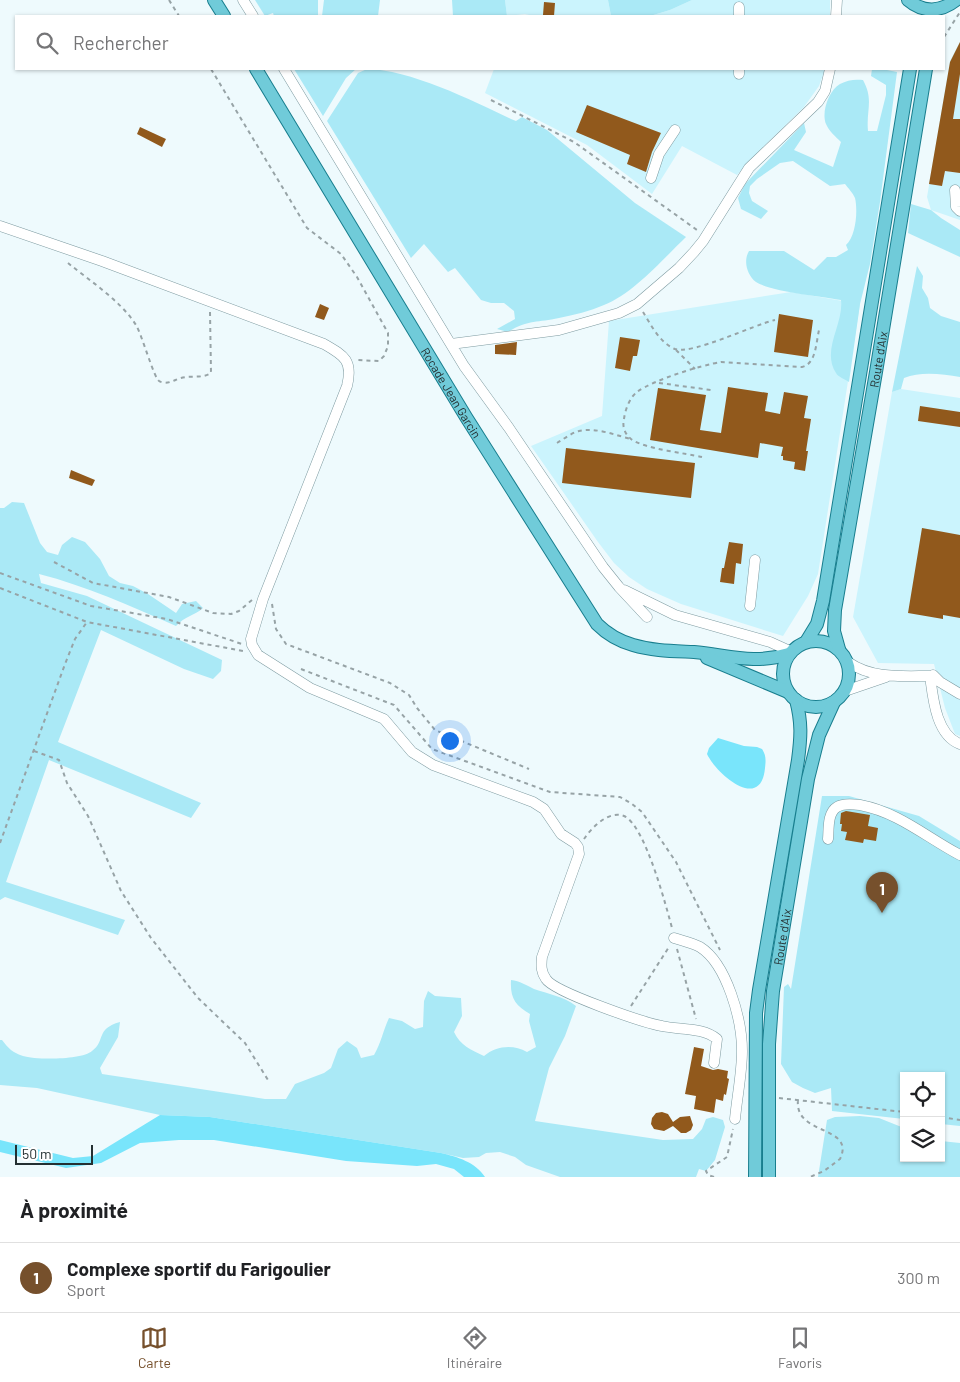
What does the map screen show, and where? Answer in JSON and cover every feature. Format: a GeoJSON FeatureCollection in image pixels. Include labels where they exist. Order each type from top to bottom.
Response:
{"type":"FeatureCollection","features":[{"type":"Feature","properties":{"kind":"main road"},"geometry":{"type":"LineString","coordinates":[[214,0],[223,15]]}},
{"type":"Feature","properties":{"kind":"main road"},"geometry":{"type":"LineString","coordinates":[[911,7],[929,10],[948,8]]}},
{"type":"Feature","properties":{"kind":"main road","name":"Rocade Jean Garcin"},"geometry":{"type":"LineString","coordinates":[[257,70],[466,417],[593,618],[606,632],[620,641],[633,646],[663,651],[694,652],[746,660],[772,659],[790,653]]}},
{"type":"Feature","properties":{"kind":"main road","name":"Route d'Aix"},"geometry":{"type":"LineString","coordinates":[[806,642],[817,624],[823,601],[910,70]]}},
{"type":"Feature","properties":{"kind":"main road","name":"Route d'Aix"},"geometry":{"type":"LineString","coordinates":[[839,649],[834,631],[835,610],[926,70]]}},
{"type":"Feature","properties":{"kind":"main road"},"geometry":{"type":"LineString","coordinates":[[824,641],[839,649],[848,662],[850,677],[845,691],[834,702],[819,707],[811,707],[792,696],[783,677],[785,662],[790,653],[806,642],[824,641]]}},
{"type":"Feature","properties":{"kind":"main road","name":"Rocade Jean Garcin"},"geometry":{"type":"LineString","coordinates":[[694,652],[792,696]]}},
{"type":"Feature","properties":{"kind":"main road","name":"Route d'Aix"},"geometry":{"type":"LineString","coordinates":[[755,1177],[756,1013],[798,760],[801,731],[800,717],[792,696]]}},
{"type":"Feature","properties":{"kind":"main road","name":"Route d'Aix"},"geometry":{"type":"LineString","coordinates":[[769,1177],[769,1044],[773,991],[808,779],[819,735],[834,702]]}},
{"type":"Feature","properties":{"kind":"street"},"geometry":{"type":"LineString","coordinates":[[243,0],[252,15]]}},
{"type":"Feature","properties":{"kind":"street"},"geometry":{"type":"LineString","coordinates":[[836,15],[837,0]]}},
{"type":"Feature","properties":{"kind":"street","name":"Rocade Jean Garcin"},"geometry":{"type":"LineString","coordinates":[[285,70],[450,344],[619,587],[647,617]]}},
{"type":"Feature","properties":{"kind":"street"},"geometry":{"type":"LineString","coordinates":[[450,344],[558,330],[619,313],[637,304],[679,268],[704,241],[749,168],[818,102],[825,91],[830,70]]}},
{"type":"Feature","properties":{"kind":"street"},"geometry":{"type":"LineString","coordinates":[[651,178],[659,154],[675,130]]}},
{"type":"Feature","properties":{"kind":"street"},"geometry":{"type":"LineString","coordinates":[[955,190],[956,207],[960,211]]}},
{"type":"Feature","properties":{"kind":"street"},"geometry":{"type":"LineString","coordinates":[[0,226],[324,344],[336,350],[347,362],[350,374],[347,386],[269,585],[252,633],[252,647],[263,660],[310,688],[384,719],[412,752],[420,758],[433,765],[544,809],[556,829],[576,843],[578,847],[577,860],[542,957],[541,968],[546,980],[555,987],[625,1014],[662,1026],[700,1031],[713,1035],[717,1039],[714,1063]]}},
{"type":"Feature","properties":{"kind":"street"},"geometry":{"type":"LineString","coordinates":[[750,606],[755,560]]}},
{"type":"Feature","properties":{"kind":"street"},"geometry":{"type":"LineString","coordinates":[[619,587],[675,615],[770,642],[790,653]]}},
{"type":"Feature","properties":{"kind":"street"},"geometry":{"type":"LineString","coordinates":[[848,662],[862,671],[889,676],[930,676],[932,694],[941,726],[950,738],[960,744]]}},
{"type":"Feature","properties":{"kind":"street"},"geometry":{"type":"LineString","coordinates":[[933,675],[940,682],[960,694]]}},
{"type":"Feature","properties":{"kind":"street"},"geometry":{"type":"LineString","coordinates":[[845,691],[889,676]]}},
{"type":"Feature","properties":{"kind":"street"},"geometry":{"type":"LineString","coordinates":[[828,840],[832,812],[836,807],[844,804],[854,804],[883,810],[912,825],[960,855]]}},
{"type":"Feature","properties":{"kind":"street"},"geometry":{"type":"LineString","coordinates":[[674,938],[700,947],[712,958],[724,978],[736,1009],[742,1050],[735,1120]]}},
{"type":"Feature","properties":{"kind":"path"},"geometry":{"type":"LineString","coordinates":[[169,0],[178,15]]}},
{"type":"Feature","properties":{"kind":"path"},"geometry":{"type":"LineString","coordinates":[[945,35],[960,11]]}},
{"type":"Feature","properties":{"kind":"path"},"geometry":{"type":"LineString","coordinates":[[212,70],[307,228],[341,254],[357,277],[388,333],[388,346],[384,356],[379,361],[359,360],[347,362]]}},
{"type":"Feature","properties":{"kind":"path"},"geometry":{"type":"LineString","coordinates":[[491,100],[574,142],[682,220],[699,231],[708,233]]}},
{"type":"Feature","properties":{"kind":"path"},"geometry":{"type":"LineString","coordinates":[[68,263],[128,314],[137,326],[157,380],[163,382],[170,383],[184,377],[211,373],[211,302]]}},
{"type":"Feature","properties":{"kind":"path"},"geometry":{"type":"LineString","coordinates":[[637,304],[656,333],[695,369]]}},
{"type":"Feature","properties":{"kind":"path"},"geometry":{"type":"LineString","coordinates":[[674,349],[684,351],[696,349],[774,320]]}},
{"type":"Feature","properties":{"kind":"path"},"geometry":{"type":"LineString","coordinates":[[631,439],[624,431],[624,412],[632,396],[638,391],[708,364],[721,362],[807,366],[812,361],[819,330]]}},
{"type":"Feature","properties":{"kind":"path"},"geometry":{"type":"LineString","coordinates":[[656,383],[712,390]]}},
{"type":"Feature","properties":{"kind":"path"},"geometry":{"type":"LineString","coordinates":[[557,443],[577,432],[592,430],[702,457]]}},
{"type":"Feature","properties":{"kind":"path"},"geometry":{"type":"LineString","coordinates":[[54,562],[94,583],[169,597],[222,615],[231,614],[239,610],[269,585]]}},
{"type":"Feature","properties":{"kind":"path"},"geometry":{"type":"LineString","coordinates":[[0,573],[91,606],[167,619],[235,643],[252,647]]}},
{"type":"Feature","properties":{"kind":"path"},"geometry":{"type":"LineString","coordinates":[[269,585],[276,629],[286,644],[390,683],[409,695],[435,730],[529,769]]}},
{"type":"Feature","properties":{"kind":"path"},"geometry":{"type":"LineString","coordinates":[[0,588],[88,622],[238,651],[252,647]]}},
{"type":"Feature","properties":{"kind":"path"},"geometry":{"type":"LineString","coordinates":[[0,843],[68,656],[76,639],[88,622]]}},
{"type":"Feature","properties":{"kind":"path"},"geometry":{"type":"LineString","coordinates":[[34,751],[59,760],[67,783],[88,816],[121,891],[151,938],[198,998],[245,1043],[268,1080]]}},
{"type":"Feature","properties":{"kind":"path"},"geometry":{"type":"LineString","coordinates":[[578,847],[588,832],[602,820],[614,814],[624,816],[636,828],[659,881],[700,1031]]}},
{"type":"Feature","properties":{"kind":"path"},"geometry":{"type":"LineString","coordinates":[[625,1014],[674,938]]}},
{"type":"Feature","properties":{"kind":"path"},"geometry":{"type":"LineString","coordinates":[[779,1091],[779,1098],[900,1112]]}},
{"type":"Feature","properties":{"kind":"path"},"geometry":{"type":"LineString","coordinates":[[798,1100],[799,1115],[806,1122],[835,1136],[843,1145],[840,1159],[810,1177]]}},
{"type":"Feature","properties":{"kind":"path"},"geometry":{"type":"LineString","coordinates":[[945,1118],[960,1120]]}},
{"type":"Feature","properties":{"kind":"path"},"geometry":{"type":"LineString","coordinates":[[714,1177],[708,1175],[706,1171],[727,1157],[735,1120]]}},
{"type":"Feature","properties":{"kind":"shaded area"},"geometry":{"type":"Polygon","coordinates":[[[255,0],[318,0],[318,15],[274,15],[273,13],[264,15],[255,0]]]}},
{"type":"Feature","properties":{"kind":"shaded area"},"geometry":{"type":"Polygon","coordinates":[[[324,0],[380,0],[378,15],[322,15],[324,0]]]}},
{"type":"Feature","properties":{"kind":"shaded area"},"geometry":{"type":"Polygon","coordinates":[[[452,0],[505,0],[507,15],[453,15],[452,0]]]}},
{"type":"Feature","properties":{"kind":"shaded area"},"geometry":{"type":"Polygon","coordinates":[[[505,0],[608,0],[611,15],[525,14],[507,15],[505,0]]]}},
{"type":"Feature","properties":{"kind":"shaded area"},"geometry":{"type":"Polygon","coordinates":[[[608,0],[692,0],[653,15],[611,15],[608,0]]]}},
{"type":"Feature","properties":{"kind":"shaded area"},"geometry":{"type":"Polygon","coordinates":[[[692,0],[830,0],[830,15],[653,15],[692,0]]]}},
{"type":"Feature","properties":{"kind":"shaded area"},"geometry":{"type":"Polygon","coordinates":[[[960,42],[960,220],[931,210],[927,197],[950,61],[960,42]]]}},
{"type":"Feature","properties":{"kind":"shaded area"},"geometry":{"type":"Polygon","coordinates":[[[295,70],[355,70],[346,78],[323,116],[295,70]]]}},
{"type":"Feature","properties":{"kind":"shaded area"},"geometry":{"type":"Polygon","coordinates":[[[365,70],[383,70],[402,74],[460,95],[516,121],[522,117],[547,130],[635,203],[686,237],[637,284],[615,300],[588,311],[528,323],[508,332],[497,329],[515,319],[514,311],[504,303],[491,303],[481,300],[455,268],[448,272],[424,244],[411,258],[327,121],[358,73],[365,70]]]}},
{"type":"Feature","properties":{"kind":"shaded area"},"geometry":{"type":"Polygon","coordinates":[[[494,70],[825,70],[819,86],[804,107],[737,175],[682,146],[652,194],[587,145],[485,93],[494,70]]]}},
{"type":"Feature","properties":{"kind":"shaded area"},"geometry":{"type":"Polygon","coordinates":[[[872,70],[897,72],[880,202],[870,264],[860,304],[849,382],[836,373],[831,355],[841,309],[841,300],[784,291],[756,282],[748,272],[746,259],[749,251],[784,251],[814,270],[827,257],[836,257],[848,250],[846,245],[852,236],[856,216],[856,203],[853,194],[845,184],[830,186],[793,161],[780,163],[750,186],[749,193],[752,201],[768,211],[761,219],[741,209],[738,198],[745,184],[804,123],[806,132],[794,150],[833,167],[841,142],[827,127],[825,108],[832,91],[843,83],[851,80],[863,80],[869,99],[868,131],[877,131],[886,95],[886,85],[871,76],[872,70]]]}},
{"type":"Feature","properties":{"kind":"shaded area"},"geometry":{"type":"Polygon","coordinates":[[[911,204],[931,210],[960,230],[960,257],[908,233],[911,204]]]}},
{"type":"Feature","properties":{"kind":"shaded area"},"geometry":{"type":"Polygon","coordinates":[[[917,266],[923,276],[922,288],[928,298],[930,308],[941,316],[960,322],[960,377],[917,374],[904,378],[901,389],[892,392],[917,266]]]}},
{"type":"Feature","properties":{"kind":"shaded area"},"geometry":{"type":"Polygon","coordinates":[[[791,292],[860,304],[818,574],[808,596],[783,636],[681,604],[647,589],[629,577],[614,563],[598,542],[531,446],[602,416],[609,321],[791,292]]]}},
{"type":"Feature","properties":{"kind":"shaded area"},"geometry":{"type":"Polygon","coordinates":[[[901,389],[960,398],[960,736],[955,734],[945,708],[934,664],[878,663],[853,617],[892,392],[901,389]]]}},
{"type":"Feature","properties":{"kind":"shaded area"},"geometry":{"type":"Polygon","coordinates":[[[12,502],[24,503],[40,543],[47,552],[58,555],[62,545],[72,537],[85,542],[100,559],[109,576],[120,583],[133,586],[148,594],[176,613],[182,604],[196,601],[203,608],[176,626],[91,590],[39,574],[41,583],[87,596],[222,660],[221,671],[213,679],[184,669],[101,630],[58,742],[201,803],[191,818],[49,760],[6,882],[125,920],[118,935],[5,897],[0,900],[0,508],[4,508],[12,502]]]}},
{"type":"Feature","properties":{"kind":"shaded area"},"geometry":{"type":"Polygon","coordinates":[[[718,738],[762,749],[765,758],[765,768],[762,781],[756,787],[748,788],[738,785],[712,762],[707,754],[709,748],[718,738]]]}},
{"type":"Feature","properties":{"kind":"shaded area"},"geometry":{"type":"Polygon","coordinates":[[[822,796],[849,796],[919,816],[960,841],[960,1126],[945,1124],[945,1072],[900,1072],[900,1119],[832,1111],[831,1088],[815,1093],[792,1082],[781,1064],[784,987],[788,984],[791,989],[822,796]]]}},
{"type":"Feature","properties":{"kind":"shaded area"},"geometry":{"type":"Polygon","coordinates":[[[511,980],[561,998],[576,1006],[565,1036],[549,1068],[535,1121],[663,1140],[693,1139],[702,1129],[706,1119],[713,1117],[723,1120],[725,1127],[715,1160],[706,1171],[699,1169],[696,1177],[560,1177],[526,1165],[515,1157],[500,1152],[486,1153],[479,1157],[463,1158],[210,1117],[160,1115],[37,1088],[0,1085],[0,1040],[14,1052],[23,1056],[48,1059],[69,1058],[92,1051],[107,1028],[120,1022],[118,1037],[100,1068],[102,1074],[265,1099],[286,1099],[295,1084],[324,1073],[331,1068],[338,1049],[347,1041],[357,1048],[361,1058],[374,1055],[389,1018],[402,1021],[415,1029],[423,1027],[424,1001],[428,991],[435,996],[461,998],[462,1016],[454,1032],[459,1040],[470,1049],[484,1056],[494,1050],[505,1047],[522,1049],[527,1052],[536,1047],[529,1021],[530,1014],[514,1000],[511,992],[511,980]]]}},
{"type":"Feature","properties":{"kind":"shaded area"},"geometry":{"type":"Polygon","coordinates":[[[160,1115],[210,1117],[441,1153],[460,1158],[471,1164],[485,1177],[464,1177],[454,1169],[436,1164],[417,1166],[346,1161],[214,1140],[140,1143],[101,1163],[66,1168],[0,1152],[0,1140],[73,1158],[93,1156],[160,1115]]]}},
{"type":"Feature","properties":{"kind":"shaded area"},"geometry":{"type":"Polygon","coordinates":[[[860,1116],[879,1118],[900,1126],[900,1162],[945,1162],[945,1141],[960,1143],[960,1177],[818,1177],[827,1120],[835,1117],[860,1116]]]}},
{"type":"Feature","properties":{"kind":"building"},"geometry":{"type":"Polygon","coordinates":[[[544,2],[555,3],[554,15],[543,15],[544,2]]]}},
{"type":"Feature","properties":{"kind":"building"},"geometry":{"type":"Polygon","coordinates":[[[960,42],[960,74],[953,119],[960,119],[960,173],[945,171],[942,186],[929,184],[950,62],[960,42]]]}},
{"type":"Feature","properties":{"kind":"building"},"geometry":{"type":"Polygon","coordinates":[[[587,105],[661,133],[652,152],[646,172],[627,164],[630,155],[576,132],[587,105]]]}},
{"type":"Feature","properties":{"kind":"building"},"geometry":{"type":"Polygon","coordinates":[[[140,127],[166,139],[162,147],[137,134],[140,127]]]}},
{"type":"Feature","properties":{"kind":"building"},"geometry":{"type":"Polygon","coordinates":[[[320,304],[329,308],[324,320],[315,317],[320,304]]]}},
{"type":"Feature","properties":{"kind":"building"},"geometry":{"type":"Polygon","coordinates":[[[779,314],[813,320],[808,357],[774,352],[779,314]]]}},
{"type":"Feature","properties":{"kind":"building"},"geometry":{"type":"Polygon","coordinates":[[[620,337],[640,340],[637,356],[633,356],[630,371],[615,368],[620,337]]]}},
{"type":"Feature","properties":{"kind":"building"},"geometry":{"type":"Polygon","coordinates":[[[517,342],[516,355],[495,354],[495,345],[517,342]]]}},
{"type":"Feature","properties":{"kind":"building"},"geometry":{"type":"Polygon","coordinates":[[[728,387],[768,393],[765,411],[780,414],[784,392],[808,396],[804,418],[811,419],[805,471],[794,469],[795,462],[783,460],[783,456],[781,456],[783,447],[760,443],[758,458],[650,440],[658,388],[706,395],[700,430],[721,433],[728,387]]]}},
{"type":"Feature","properties":{"kind":"building"},"geometry":{"type":"Polygon","coordinates":[[[920,406],[960,412],[960,427],[918,421],[920,406]]]}},
{"type":"Feature","properties":{"kind":"building"},"geometry":{"type":"Polygon","coordinates":[[[566,448],[695,463],[691,498],[562,483],[566,448]]]}},
{"type":"Feature","properties":{"kind":"building"},"geometry":{"type":"Polygon","coordinates":[[[71,470],[95,480],[92,486],[69,478],[71,470]]]}},
{"type":"Feature","properties":{"kind":"building"},"geometry":{"type":"Polygon","coordinates":[[[922,528],[960,535],[960,618],[943,615],[943,619],[908,613],[922,528]]]}},
{"type":"Feature","properties":{"kind":"building"},"geometry":{"type":"Polygon","coordinates":[[[729,542],[743,544],[741,564],[736,563],[734,584],[720,582],[729,542]]]}},
{"type":"Feature","properties":{"kind":"building"},"geometry":{"type":"Polygon","coordinates":[[[846,811],[870,815],[868,826],[878,828],[876,841],[864,839],[863,843],[845,840],[847,832],[841,831],[842,824],[840,824],[841,813],[846,811]]]}},
{"type":"Feature","properties":{"kind":"building"},"geometry":{"type":"Polygon","coordinates":[[[694,1047],[704,1049],[701,1066],[713,1070],[728,1071],[727,1078],[729,1079],[726,1095],[724,1094],[723,1101],[716,1099],[714,1113],[694,1109],[696,1096],[685,1094],[694,1047]]]}},
{"type":"Feature","properties":{"kind":"building"},"geometry":{"type":"Polygon","coordinates":[[[656,1113],[668,1114],[673,1122],[680,1117],[690,1116],[693,1125],[691,1130],[681,1133],[673,1126],[664,1131],[654,1129],[651,1124],[652,1118],[656,1113]]]}},
{"type":"Feature","properties":{"kind":"place","name":"Complexe sportif du Farigoulier"},"geometry":{"type":"Point","coordinates":[882,913]}}]}
